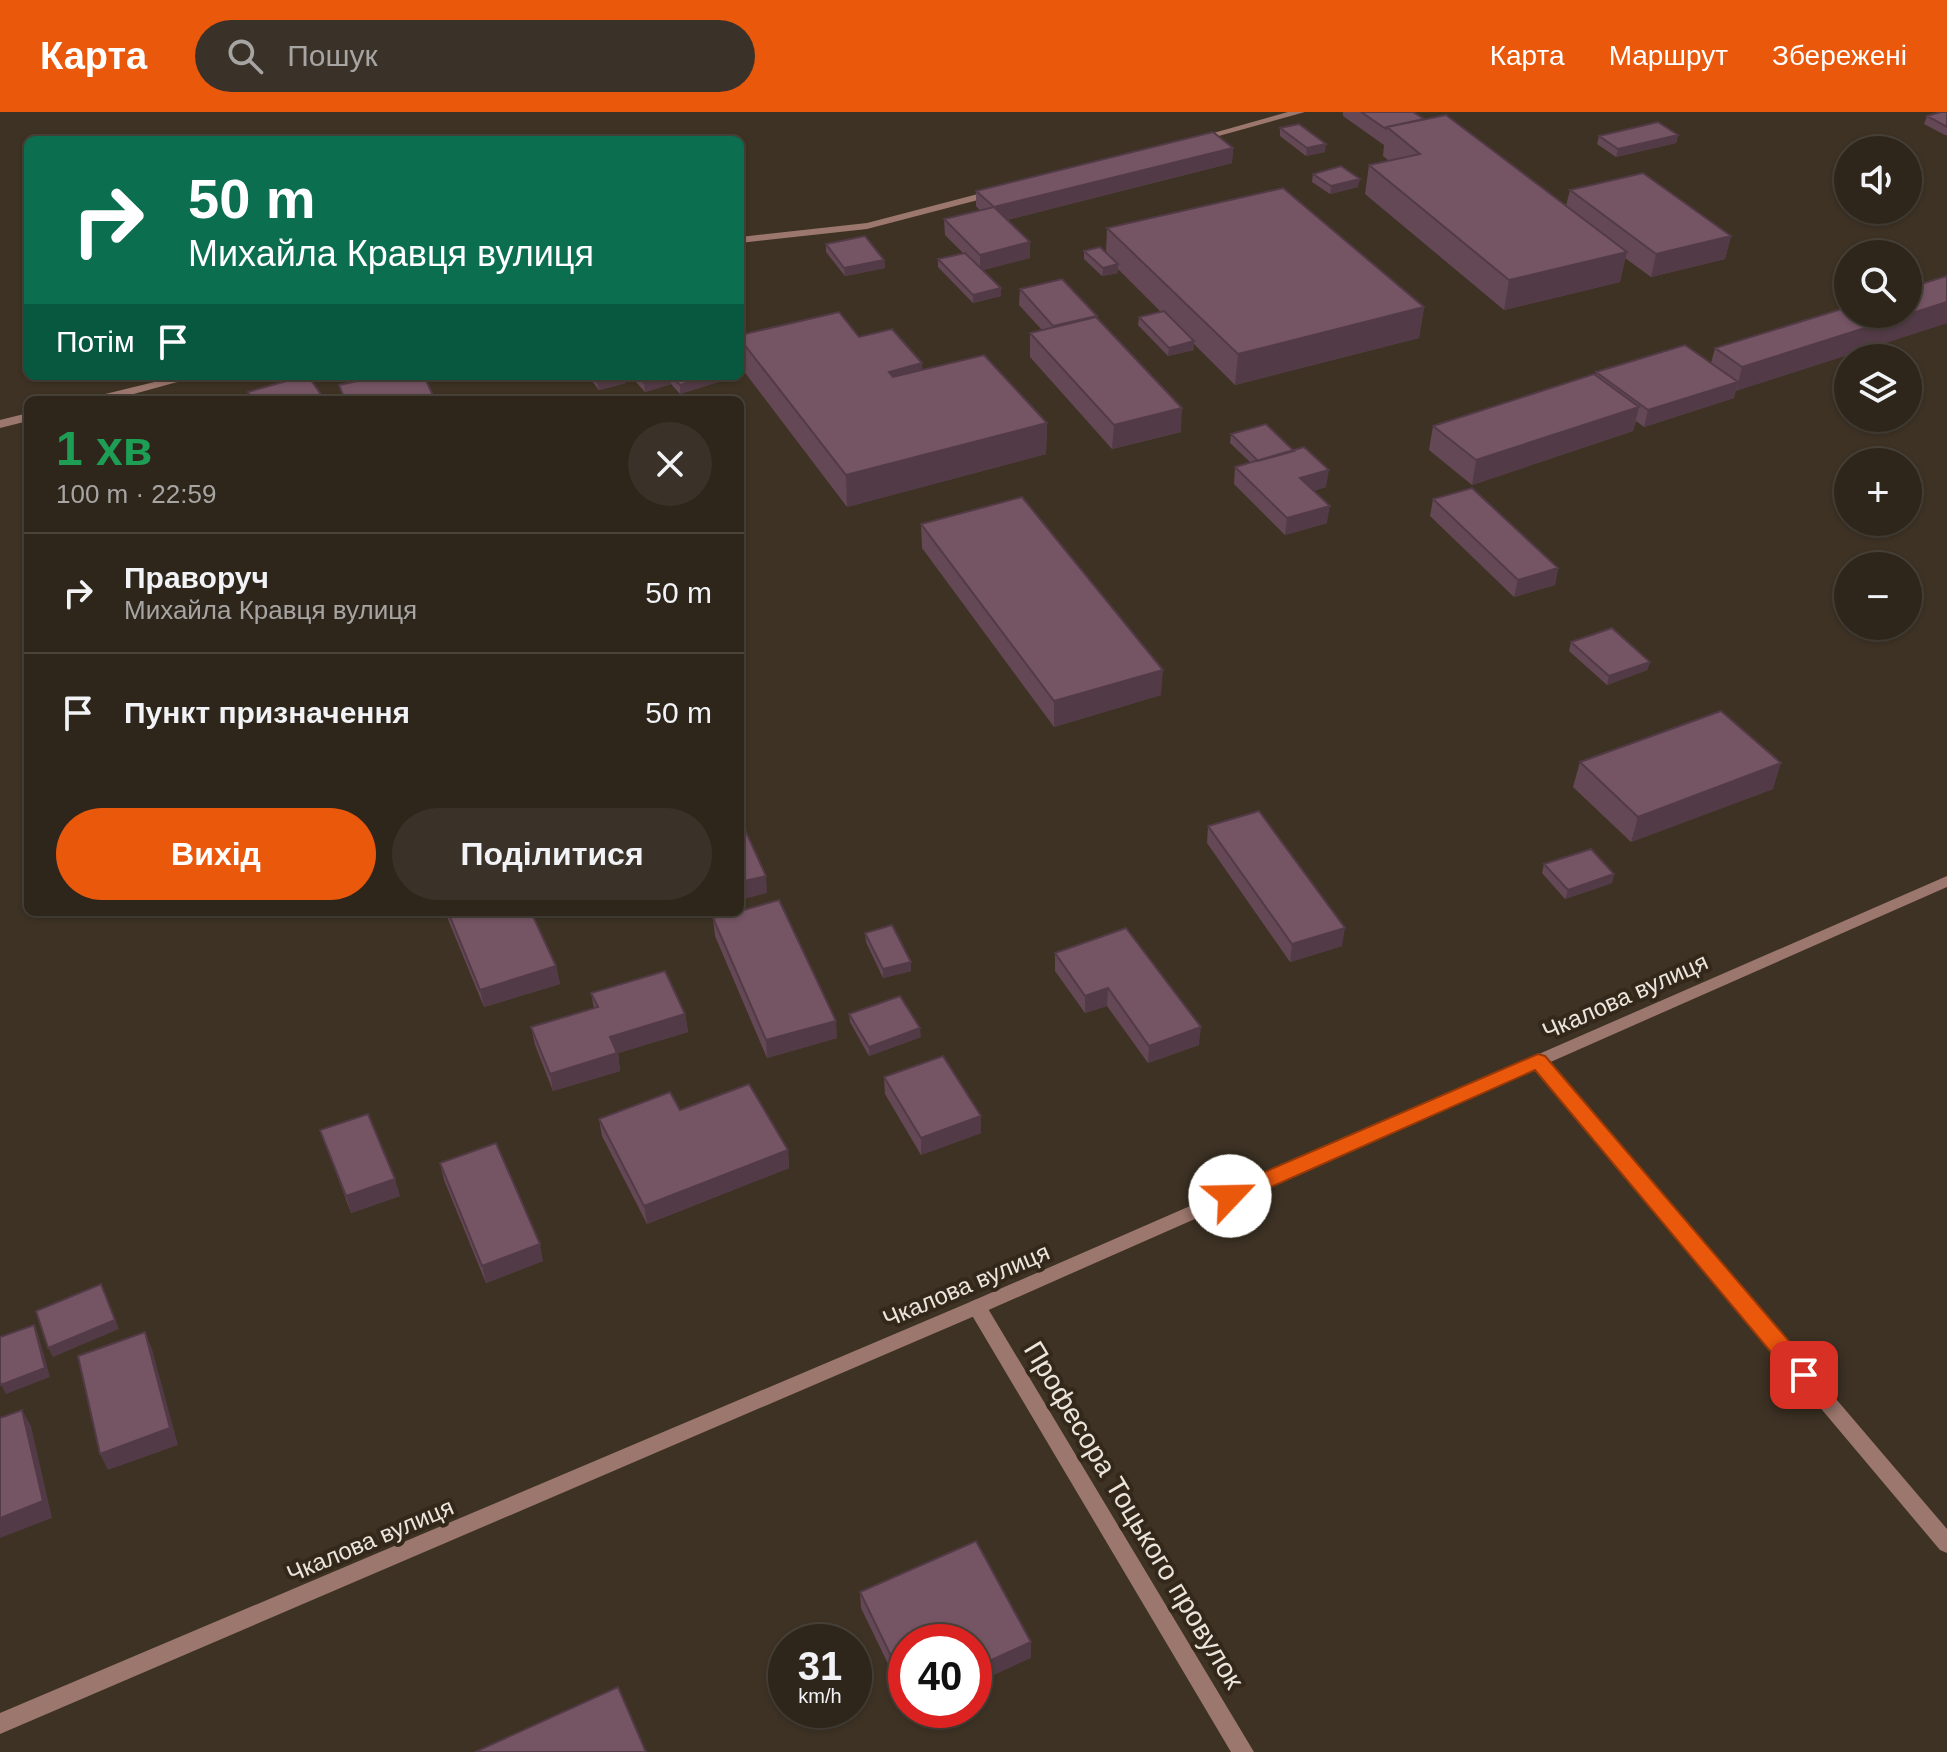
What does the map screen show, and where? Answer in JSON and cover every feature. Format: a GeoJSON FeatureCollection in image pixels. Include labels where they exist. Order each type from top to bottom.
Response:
{"type":"FeatureCollection","features":[{"type":"Feature","properties":{"kind":"street"},"geometry":{"type":"LineString","coordinates":[[1181,143],[1300,112]]}},
{"type":"Feature","properties":{"kind":"street"},"geometry":{"type":"LineString","coordinates":[[744,240],[867,226],[1016,187]]}},
{"type":"Feature","properties":{"kind":"street"},"geometry":{"type":"LineString","coordinates":[[113,396],[177,380]]}},
{"type":"Feature","properties":{"kind":"street"},"geometry":{"type":"LineString","coordinates":[[0,424],[24,418]]}},
{"type":"Feature","properties":{"kind":"street","name":"Чкалова вулиця"},"geometry":{"type":"LineString","coordinates":[[0,1724],[977,1307],[1947,881]]}},
{"type":"Feature","properties":{"kind":"street"},"geometry":{"type":"LineString","coordinates":[[1538,1061],[1947,1544]]}},
{"type":"Feature","properties":{"kind":"street","name":"Професора Тоцького провулок"},"geometry":{"type":"LineString","coordinates":[[977,1307],[1243,1752]]}},
{"type":"Feature","properties":{"kind":"building"},"geometry":{"type":"Polygon","coordinates":[[[1361,112],[1413,112],[1424,119],[1386,129],[1361,112]]]}},
{"type":"Feature","properties":{"kind":"building"},"geometry":{"type":"Polygon","coordinates":[[[1947,112],[1947,127],[1927,116],[1947,112]]]}},
{"type":"Feature","properties":{"kind":"building"},"geometry":{"type":"Polygon","coordinates":[[[1446,115],[1627,252],[1509,280],[1369,165],[1420,154],[1387,127],[1446,115]]]}},
{"type":"Feature","properties":{"kind":"building"},"geometry":{"type":"Polygon","coordinates":[[[1658,122],[1678,135],[1618,149],[1599,136],[1658,122]]]}},
{"type":"Feature","properties":{"kind":"building"},"geometry":{"type":"Polygon","coordinates":[[[1299,124],[1326,144],[1307,148],[1280,128],[1299,124]]]}},
{"type":"Feature","properties":{"kind":"building"},"geometry":{"type":"Polygon","coordinates":[[[1213,132],[1233,148],[994,207],[976,191],[1213,132]]]}},
{"type":"Feature","properties":{"kind":"building"},"geometry":{"type":"Polygon","coordinates":[[[1341,166],[1360,179],[1331,186],[1313,174],[1341,166]]]}},
{"type":"Feature","properties":{"kind":"building"},"geometry":{"type":"Polygon","coordinates":[[[1643,173],[1731,236],[1656,254],[1570,190],[1643,173]]]}},
{"type":"Feature","properties":{"kind":"building"},"geometry":{"type":"Polygon","coordinates":[[[1283,188],[1424,307],[1238,354],[1107,228],[1283,188]]]}},
{"type":"Feature","properties":{"kind":"building"},"geometry":{"type":"Polygon","coordinates":[[[994,207],[1030,242],[980,255],[944,219],[994,207]]]}},
{"type":"Feature","properties":{"kind":"building"},"geometry":{"type":"Polygon","coordinates":[[[865,236],[884,260],[844,268],[826,244],[865,236]]]}},
{"type":"Feature","properties":{"kind":"building"},"geometry":{"type":"Polygon","coordinates":[[[1100,247],[1118,264],[1103,268],[1084,251],[1100,247]]]}},
{"type":"Feature","properties":{"kind":"building"},"geometry":{"type":"Polygon","coordinates":[[[965,253],[1001,288],[973,295],[938,259],[965,253]]]}},
{"type":"Feature","properties":{"kind":"building"},"geometry":{"type":"Polygon","coordinates":[[[1947,276],[1947,302],[1922,310],[1922,284],[1947,276]]]}},
{"type":"Feature","properties":{"kind":"building"},"geometry":{"type":"Polygon","coordinates":[[[1062,279],[1097,316],[1053,326],[1020,289],[1062,279]]]}},
{"type":"Feature","properties":{"kind":"building"},"geometry":{"type":"Polygon","coordinates":[[[1164,311],[1194,341],[1169,348],[1139,317],[1164,311]]]}},
{"type":"Feature","properties":{"kind":"building"},"geometry":{"type":"Polygon","coordinates":[[[1834,311],[1834,328],[1865,328],[1742,367],[1715,348],[1834,311]]]}},
{"type":"Feature","properties":{"kind":"building"},"geometry":{"type":"Polygon","coordinates":[[[839,312],[859,337],[892,329],[922,363],[889,372],[893,377],[984,355],[1047,423],[846,475],[744,344],[744,334],[839,312]]]}},
{"type":"Feature","properties":{"kind":"building"},"geometry":{"type":"Polygon","coordinates":[[[1096,317],[1182,408],[1114,425],[1030,333],[1096,317]]]}},
{"type":"Feature","properties":{"kind":"building"},"geometry":{"type":"Polygon","coordinates":[[[1685,345],[1738,382],[1648,410],[1596,372],[1685,345]]]}},
{"type":"Feature","properties":{"kind":"building"},"geometry":{"type":"Polygon","coordinates":[[[1594,374],[1639,407],[1476,460],[1433,426],[1594,374]]]}},
{"type":"Feature","properties":{"kind":"building"},"geometry":{"type":"Polygon","coordinates":[[[290,380],[311,380],[322,396],[250,396],[248,392],[290,380]]]}},
{"type":"Feature","properties":{"kind":"building"},"geometry":{"type":"Polygon","coordinates":[[[362,380],[426,380],[433,396],[343,396],[339,385],[362,380]]]}},
{"type":"Feature","properties":{"kind":"building"},"geometry":{"type":"Polygon","coordinates":[[[675,380],[697,380],[680,385],[675,380]]]}},
{"type":"Feature","properties":{"kind":"building"},"geometry":{"type":"Polygon","coordinates":[[[1266,424],[1294,451],[1258,461],[1231,434],[1266,424]]]}},
{"type":"Feature","properties":{"kind":"building"},"geometry":{"type":"Polygon","coordinates":[[[1304,447],[1329,470],[1300,478],[1330,506],[1287,518],[1235,467],[1304,447]]]}},
{"type":"Feature","properties":{"kind":"building"},"geometry":{"type":"Polygon","coordinates":[[[1472,488],[1558,568],[1518,580],[1433,499],[1472,488]]]}},
{"type":"Feature","properties":{"kind":"building"},"geometry":{"type":"Polygon","coordinates":[[[1022,497],[1163,670],[1054,701],[921,524],[1022,497]]]}},
{"type":"Feature","properties":{"kind":"building"},"geometry":{"type":"Polygon","coordinates":[[[1612,628],[1650,662],[1609,676],[1571,642],[1612,628]]]}},
{"type":"Feature","properties":{"kind":"building"},"geometry":{"type":"Polygon","coordinates":[[[1721,711],[1781,763],[1638,817],[1580,762],[1721,711]]]}},
{"type":"Feature","properties":{"kind":"building"},"geometry":{"type":"Polygon","coordinates":[[[1259,811],[1345,928],[1292,944],[1208,826],[1259,811]]]}},
{"type":"Feature","properties":{"kind":"building"},"geometry":{"type":"Polygon","coordinates":[[[744,828],[766,876],[744,881],[744,828]]]}},
{"type":"Feature","properties":{"kind":"building"},"geometry":{"type":"Polygon","coordinates":[[[1591,849],[1614,874],[1568,890],[1544,864],[1591,849]]]}},
{"type":"Feature","properties":{"kind":"building"},"geometry":{"type":"Polygon","coordinates":[[[779,900],[836,1021],[766,1040],[713,918],[744,916],[744,910],[779,900]]]}},
{"type":"Feature","properties":{"kind":"building"},"geometry":{"type":"Polygon","coordinates":[[[450,916],[533,916],[556,966],[480,990],[450,916]]]}},
{"type":"Feature","properties":{"kind":"building"},"geometry":{"type":"Polygon","coordinates":[[[892,925],[911,962],[883,969],[865,933],[892,925]]]}},
{"type":"Feature","properties":{"kind":"building"},"geometry":{"type":"Polygon","coordinates":[[[1126,928],[1201,1027],[1149,1046],[1108,988],[1085,996],[1055,953],[1126,928]]]}},
{"type":"Feature","properties":{"kind":"building"},"geometry":{"type":"Polygon","coordinates":[[[665,971],[685,1014],[610,1037],[617,1053],[550,1074],[531,1027],[598,1007],[591,993],[665,971]]]}},
{"type":"Feature","properties":{"kind":"building"},"geometry":{"type":"Polygon","coordinates":[[[900,996],[920,1028],[869,1047],[849,1014],[900,996]]]}},
{"type":"Feature","properties":{"kind":"building"},"geometry":{"type":"Polygon","coordinates":[[[943,1056],[981,1116],[921,1138],[884,1077],[943,1056]]]}},
{"type":"Feature","properties":{"kind":"building"},"geometry":{"type":"Polygon","coordinates":[[[749,1084],[788,1150],[644,1206],[599,1119],[670,1092],[680,1110],[749,1084]]]}},
{"type":"Feature","properties":{"kind":"building"},"geometry":{"type":"Polygon","coordinates":[[[368,1114],[395,1179],[346,1196],[320,1130],[368,1114]]]}},
{"type":"Feature","properties":{"kind":"building"},"geometry":{"type":"Polygon","coordinates":[[[496,1143],[540,1244],[482,1266],[440,1163],[496,1143]]]}},
{"type":"Feature","properties":{"kind":"building"},"geometry":{"type":"Polygon","coordinates":[[[101,1284],[115,1320],[48,1348],[36,1311],[101,1284]]]}},
{"type":"Feature","properties":{"kind":"building"},"geometry":{"type":"Polygon","coordinates":[[[34,1325],[45,1368],[1,1385],[0,1337],[34,1325]]]}},
{"type":"Feature","properties":{"kind":"building"},"geometry":{"type":"Polygon","coordinates":[[[145,1332],[170,1428],[100,1454],[78,1356],[145,1332]]]}},
{"type":"Feature","properties":{"kind":"building"},"geometry":{"type":"Polygon","coordinates":[[[22,1410],[43,1501],[0,1518],[0,1418],[22,1410]]]}},
{"type":"Feature","properties":{"kind":"building"},"geometry":{"type":"Polygon","coordinates":[[[976,1541],[1031,1642],[992,1660],[992,1624],[888,1624],[888,1650],[860,1592],[976,1541]]]}},
{"type":"Feature","properties":{"kind":"building"},"geometry":{"type":"Polygon","coordinates":[[[618,1687],[646,1752],[475,1752],[618,1687]]]}},
{"type":"Feature","properties":{"kind":"route"},"geometry":{"type":"LineString","coordinates":[[1230,1196],[1538,1061],[1804,1375]]}}]}
